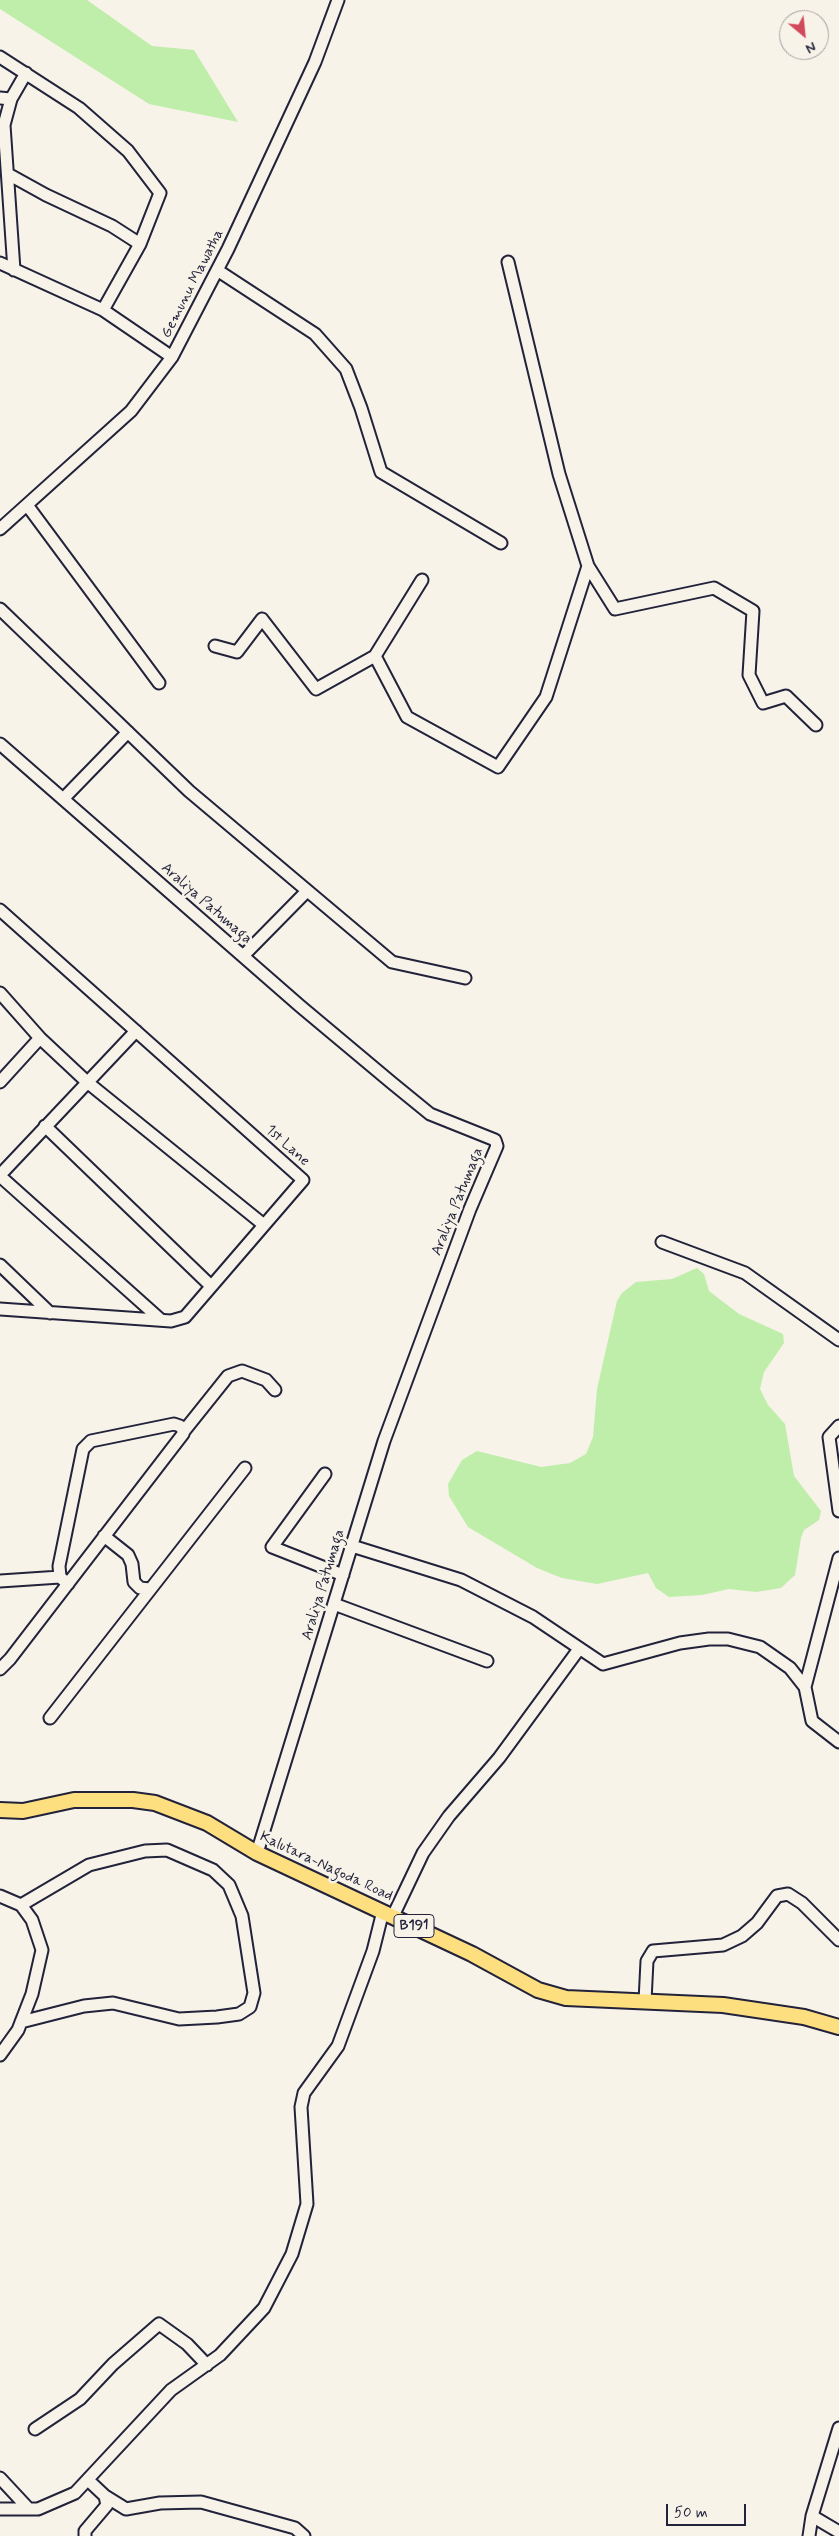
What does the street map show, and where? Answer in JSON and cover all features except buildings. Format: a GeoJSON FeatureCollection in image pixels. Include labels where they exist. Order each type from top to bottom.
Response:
{"type":"FeatureCollection","features":[{"type":"Feature","properties":{"kind":"main road","name":"Kalutara-Nagoda Road"},"geometry":{"type":"LineString","coordinates":[[0,1810],[23,1812],[74,1800],[133,1800],[154,1803],[207,1823],[257,1853],[472,1954],[538,1990],[566,1998],[723,2006],[804,2017],[839,2027]]}},
{"type":"Feature","properties":{"kind":"street","name":"Gemunu Mawatha"},"geometry":{"type":"LineString","coordinates":[[0,529],[131,411],[172,357],[217,270],[316,62],[338,0]]}},
{"type":"Feature","properties":{"kind":"street"},"geometry":{"type":"LineString","coordinates":[[0,57],[78,108],[128,151],[160,193],[140,244],[103,310]]}},
{"type":"Feature","properties":{"kind":"street"},"geometry":{"type":"LineString","coordinates":[[14,270],[4,125],[6,99],[26,73]]}},
{"type":"Feature","properties":{"kind":"street"},"geometry":{"type":"LineString","coordinates":[[8,174],[46,195],[112,226],[140,244]]}},
{"type":"Feature","properties":{"kind":"street"},"geometry":{"type":"LineString","coordinates":[[508,262],[558,474],[588,566],[615,609],[714,588],[753,611],[749,676],[763,703],[786,696],[816,725]]}},
{"type":"Feature","properties":{"kind":"street"},"geometry":{"type":"LineString","coordinates":[[0,263],[103,310],[172,357]]}},
{"type":"Feature","properties":{"kind":"street"},"geometry":{"type":"LineString","coordinates":[[217,270],[315,334],[346,369],[381,472],[501,543]]}},
{"type":"Feature","properties":{"kind":"street"},"geometry":{"type":"LineString","coordinates":[[27,505],[159,683]]}},
{"type":"Feature","properties":{"kind":"street"},"geometry":{"type":"LineString","coordinates":[[375,656],[407,717],[498,767],[546,697],[588,566]]}},
{"type":"Feature","properties":{"kind":"street"},"geometry":{"type":"LineString","coordinates":[[215,646],[237,652],[262,619],[316,689],[375,656],[422,580]]}},
{"type":"Feature","properties":{"kind":"street"},"geometry":{"type":"LineString","coordinates":[[0,609],[189,792],[392,962],[465,978]]}},
{"type":"Feature","properties":{"kind":"street"},"geometry":{"type":"LineString","coordinates":[[63,799],[128,732]]}},
{"type":"Feature","properties":{"kind":"street","name":"Araliya Patumaga"},"geometry":{"type":"LineString","coordinates":[[0,744],[243,956],[430,1114],[494,1140],[497,1146],[470,1209],[384,1441],[257,1853]]}},
{"type":"Feature","properties":{"kind":"street"},"geometry":{"type":"LineString","coordinates":[[243,956],[308,891]]}},
{"type":"Feature","properties":{"kind":"street","name":"1st Lane"},"geometry":{"type":"LineString","coordinates":[[0,910],[303,1180],[185,1317],[171,1321],[0,1309]]}},
{"type":"Feature","properties":{"kind":"street"},"geometry":{"type":"LineString","coordinates":[[0,993],[40,1038],[87,1082],[264,1226]]}},
{"type":"Feature","properties":{"kind":"street"},"geometry":{"type":"LineString","coordinates":[[136,1030],[0,1175],[161,1320]]}},
{"type":"Feature","properties":{"kind":"street"},"geometry":{"type":"LineString","coordinates":[[0,1082],[40,1038]]}},
{"type":"Feature","properties":{"kind":"street"},"geometry":{"type":"LineString","coordinates":[[46,1126],[212,1286]]}},
{"type":"Feature","properties":{"kind":"street"},"geometry":{"type":"LineString","coordinates":[[662,1242],[745,1273],[839,1340]]}},
{"type":"Feature","properties":{"kind":"street"},"geometry":{"type":"LineString","coordinates":[[0,1265],[50,1314]]}},
{"type":"Feature","properties":{"kind":"street"},"geometry":{"type":"LineString","coordinates":[[0,1670],[64,1580],[104,1536],[228,1376],[242,1371],[266,1380],[275,1390]]}},
{"type":"Feature","properties":{"kind":"street"},"geometry":{"type":"LineString","coordinates":[[64,1580],[59,1566],[83,1449],[91,1441],[174,1424],[180,1426],[184,1431]]}},
{"type":"Feature","properties":{"kind":"street"},"geometry":{"type":"LineString","coordinates":[[839,1426],[829,1437],[839,1511]]}},
{"type":"Feature","properties":{"kind":"street"},"geometry":{"type":"LineString","coordinates":[[50,1718],[245,1468]]}},
{"type":"Feature","properties":{"kind":"street"},"geometry":{"type":"LineString","coordinates":[[325,1474],[272,1546],[343,1575]]}},
{"type":"Feature","properties":{"kind":"street"},"geometry":{"type":"LineString","coordinates":[[104,1536],[128,1555],[132,1564],[134,1582],[140,1588],[150,1589]]}},
{"type":"Feature","properties":{"kind":"street"},"geometry":{"type":"LineString","coordinates":[[352,1546],[461,1580],[533,1617],[579,1650],[603,1664],[680,1644],[709,1639],[728,1639],[760,1647],[774,1655],[790,1668],[805,1687]]}},
{"type":"Feature","properties":{"kind":"street"},"geometry":{"type":"LineString","coordinates":[[839,1558],[805,1687],[812,1721],[839,1742]]}},
{"type":"Feature","properties":{"kind":"street"},"geometry":{"type":"LineString","coordinates":[[0,1581],[64,1580]]}},
{"type":"Feature","properties":{"kind":"street"},"geometry":{"type":"LineString","coordinates":[[334,1604],[487,1661]]}},
{"type":"Feature","properties":{"kind":"street"},"geometry":{"type":"LineString","coordinates":[[0,2509],[27,2507],[38,2509],[75,2493],[171,2390],[220,2355],[264,2308],[292,2254],[307,2204],[301,2107],[304,2093],[338,2046],[388,1914],[423,1854],[449,1816],[499,1758],[579,1650]]}},
{"type":"Feature","properties":{"kind":"street"},"geometry":{"type":"LineString","coordinates":[[21,2022],[84,2006],[113,2003],[179,2019],[216,2018],[239,2014],[250,2007],[254,1993],[242,1916],[229,1885],[213,1870],[167,1850],[144,1850],[89,1864],[22,1905]]}},
{"type":"Feature","properties":{"kind":"street"},"geometry":{"type":"LineString","coordinates":[[645,2001],[647,1961],[653,1951],[723,1946],[742,1936],[757,1923],[778,1896],[788,1894],[802,1903],[839,1940]]}},
{"type":"Feature","properties":{"kind":"street"},"geometry":{"type":"LineString","coordinates":[[0,1896],[22,1905],[32,1920],[42,1950],[32,1994],[18,2030],[0,2055]]}},
{"type":"Feature","properties":{"kind":"street"},"geometry":{"type":"LineString","coordinates":[[35,2429],[80,2399],[113,2364],[159,2324],[187,2344],[207,2364]]}},
{"type":"Feature","properties":{"kind":"street"},"geometry":{"type":"LineString","coordinates":[[809,2536],[812,2516],[839,2428]]}},
{"type":"Feature","properties":{"kind":"street"},"geometry":{"type":"LineString","coordinates":[[0,2478],[27,2507]]}},
{"type":"Feature","properties":{"kind":"street"},"geometry":{"type":"LineString","coordinates":[[88,2480],[105,2496],[126,2509],[160,2503],[201,2502],[295,2528],[304,2536]]}},
{"type":"Feature","properties":{"kind":"street"},"geometry":{"type":"LineString","coordinates":[[85,2536],[85,2531],[107,2506],[105,2496]]}},
{"type":"Feature","properties":{"kind":"street"},"geometry":{"type":"LineString","coordinates":[[812,2516],[839,2532]]}},
{"type":"Feature","properties":{"kind":"green space"},"geometry":{"type":"Polygon","coordinates":[[[0,0],[87,0],[152,46],[194,50],[238,122],[149,104],[0,9],[0,0]]]}},
{"type":"Feature","properties":{"kind":"green space"},"geometry":{"type":"Polygon","coordinates":[[[697,1268],[704,1274],[709,1291],[739,1314],[783,1334],[784,1343],[764,1372],[760,1389],[768,1405],[785,1424],[794,1476],[821,1511],[819,1520],[804,1530],[795,1575],[781,1588],[756,1592],[729,1589],[702,1595],[669,1597],[656,1588],[648,1573],[597,1584],[562,1578],[537,1568],[468,1527],[449,1496],[448,1484],[462,1460],[477,1451],[541,1467],[570,1463],[586,1454],[593,1437],[597,1389],[617,1301],[622,1293],[636,1282],[672,1279],[697,1268]]]}}]}
